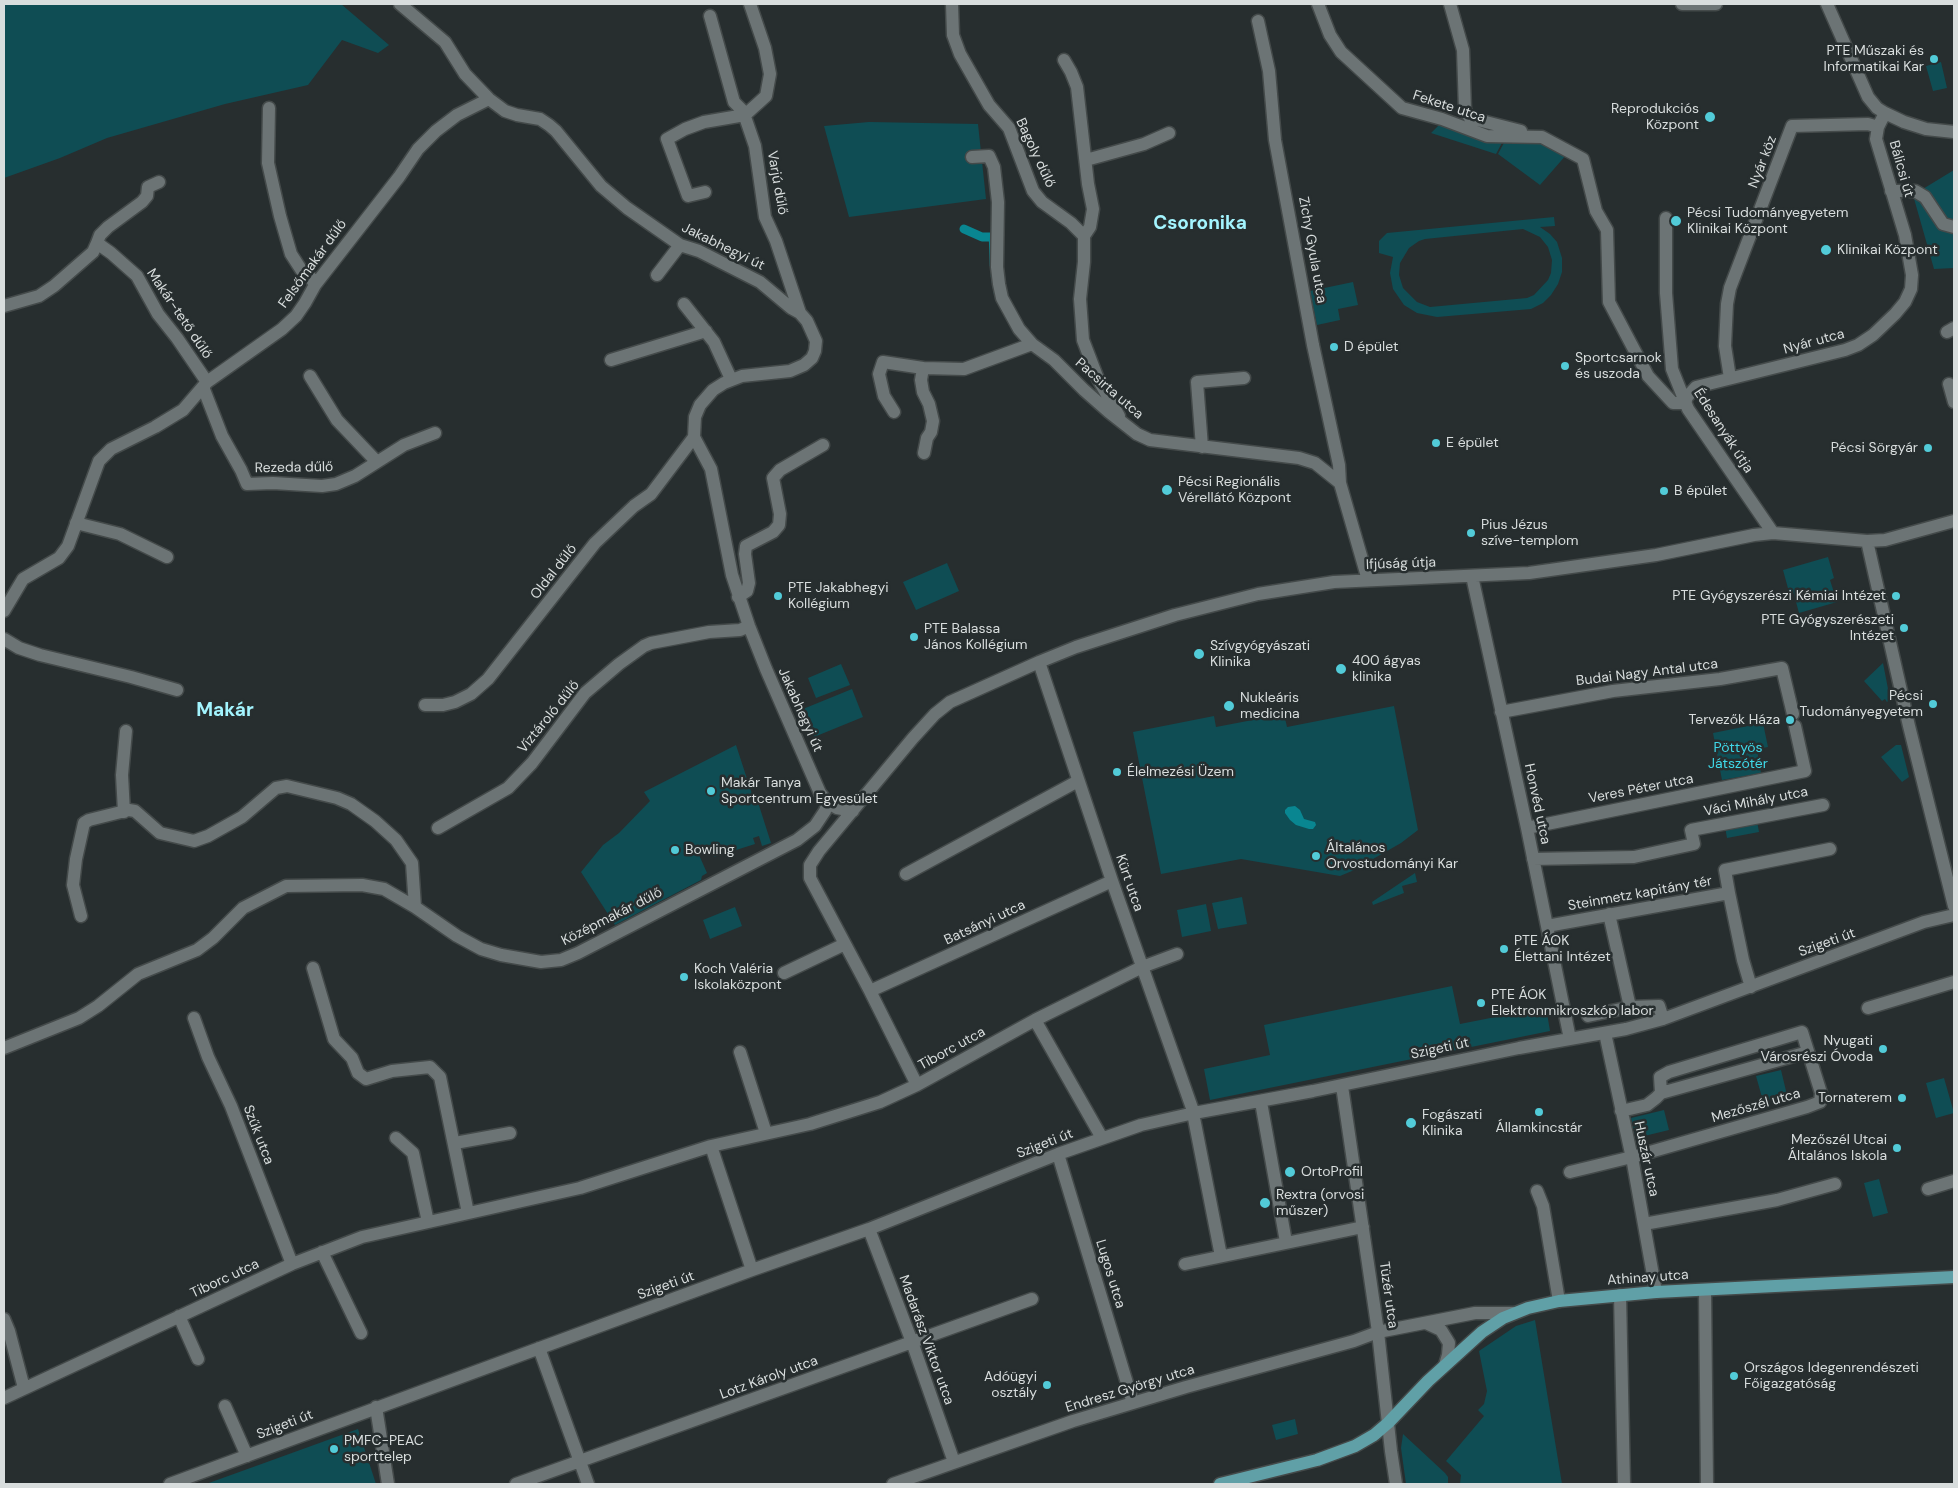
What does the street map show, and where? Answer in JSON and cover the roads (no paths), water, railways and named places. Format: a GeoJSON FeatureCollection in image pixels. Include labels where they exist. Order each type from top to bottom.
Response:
{"type":"FeatureCollection","features":[{"type":"Feature","properties":{"kind":"main road","name":"Athinay utca"},"geometry":{"type":"LineString","coordinates":[[1220,1484],[1336,1454],[1374,1435],[1445,1365],[1482,1332],[1513,1313],[1544,1303],[1656,1292],[1954,1277]]}},
{"type":"Feature","properties":{"kind":"street","name":"Jakabhegyi út"},"geometry":{"type":"LineString","coordinates":[[400,4],[445,42],[465,74],[489,99],[505,111],[540,119],[549,125],[601,186],[627,208],[680,245],[699,250],[760,282],[791,308],[800,313],[806,322],[816,341],[812,358],[804,365],[790,371],[754,374],[731,379],[713,390],[700,404],[695,417],[694,437],[711,469],[738,597],[820,793],[828,803]]}},
{"type":"Feature","properties":{"kind":"street"},"geometry":{"type":"LineString","coordinates":[[704,192],[688,196],[667,140],[685,129],[704,122],[744,115],[766,96],[770,74],[765,48],[750,4]]}},
{"type":"Feature","properties":{"kind":"street","name":"Bagoly dűlő"},"geometry":{"type":"LineString","coordinates":[[952,4],[953,35],[960,54],[989,105],[1009,128],[1034,191],[1042,202],[1071,223],[1084,236]]}},
{"type":"Feature","properties":{"kind":"street","name":"Fekete utca"},"geometry":{"type":"LineString","coordinates":[[1318,4],[1330,35],[1342,52],[1402,108],[1442,119],[1487,136],[1542,137],[1583,159],[1596,211],[1608,230],[1609,302],[1648,376],[1673,402],[1685,403]]}},
{"type":"Feature","properties":{"kind":"street","name":"Fekete utca"},"geometry":{"type":"LineString","coordinates":[[1327,4],[1334,33],[1342,52]]}},
{"type":"Feature","properties":{"kind":"street"},"geometry":{"type":"LineString","coordinates":[[1450,4],[1463,50],[1465,110],[1470,118],[1542,137]]}},
{"type":"Feature","properties":{"kind":"street"},"geometry":{"type":"LineString","coordinates":[[1682,4],[1716,4]]}},
{"type":"Feature","properties":{"kind":"street","name":"Bálicsi út"},"geometry":{"type":"LineString","coordinates":[[1827,4],[1868,97],[1877,108],[1904,122],[1926,129],[1954,132]]}},
{"type":"Feature","properties":{"kind":"street","name":"Varjú dűlő"},"geometry":{"type":"LineString","coordinates":[[710,16],[734,102],[743,111],[755,146],[766,217],[800,313]]}},
{"type":"Feature","properties":{"kind":"street","name":"Zichy Gyula utca"},"geometry":{"type":"LineString","coordinates":[[1258,21],[1269,70],[1275,140],[1313,346],[1339,465],[1340,483]]}},
{"type":"Feature","properties":{"kind":"street"},"geometry":{"type":"LineString","coordinates":[[1064,60],[1071,72],[1076,87],[1093,209],[1090,228],[1084,236],[1084,262],[1080,299],[1083,340],[1098,379],[1122,420]]}},
{"type":"Feature","properties":{"kind":"street","name":"Felsőmakár dűlő"},"geometry":{"type":"LineString","coordinates":[[4,611],[23,579],[59,558],[68,546],[99,461],[111,449],[155,427],[183,410],[205,384],[282,329],[296,316],[315,285],[399,177],[418,149],[436,131],[457,115],[489,99]]}},
{"type":"Feature","properties":{"kind":"street"},"geometry":{"type":"LineString","coordinates":[[269,108],[268,163],[282,225],[294,260],[302,271],[313,280],[315,285]]}},
{"type":"Feature","properties":{"kind":"street","name":"Bálicsi út"},"geometry":{"type":"LineString","coordinates":[[1885,113],[1878,127],[1876,139],[1905,235]]}},
{"type":"Feature","properties":{"kind":"street","name":"Nyár köz"},"geometry":{"type":"LineString","coordinates":[[1730,378],[1725,346],[1727,304],[1730,288],[1792,126],[1868,124],[1878,127]]}},
{"type":"Feature","properties":{"kind":"street"},"geometry":{"type":"LineString","coordinates":[[1086,160],[1144,144],[1169,133]]}},
{"type":"Feature","properties":{"kind":"street","name":"Pacsirta utca"},"geometry":{"type":"LineString","coordinates":[[972,157],[989,156],[994,167],[998,202],[998,284],[1002,298],[1019,329],[1032,344],[1054,360],[1084,390],[1137,434],[1150,440],[1299,458],[1316,463],[1340,483]]}},
{"type":"Feature","properties":{"kind":"street"},"geometry":{"type":"LineString","coordinates":[[4,306],[39,296],[54,286],[93,252],[100,236],[108,228],[142,202],[147,196],[148,187],[159,182]]}},
{"type":"Feature","properties":{"kind":"street"},"geometry":{"type":"LineString","coordinates":[[1891,191],[1915,191],[1925,197],[1943,224],[1954,227]]}},
{"type":"Feature","properties":{"kind":"street","name":"Édesanyák útja"},"geometry":{"type":"LineString","coordinates":[[1666,218],[1666,293],[1672,369],[1685,403],[1773,533]]}},
{"type":"Feature","properties":{"kind":"street","name":"Nyár utca"},"geometry":{"type":"LineString","coordinates":[[1685,403],[1687,397],[1696,387],[1845,350],[1873,335],[1901,308],[1911,289],[1912,275],[1905,235]]}},
{"type":"Feature","properties":{"kind":"street","name":"Makár-tető dűlő"},"geometry":{"type":"LineString","coordinates":[[97,244],[111,253],[137,276],[158,314],[177,338],[205,384]]}},
{"type":"Feature","properties":{"kind":"street"},"geometry":{"type":"LineString","coordinates":[[657,275],[680,245]]}},
{"type":"Feature","properties":{"kind":"street"},"geometry":{"type":"LineString","coordinates":[[684,304],[714,342],[731,379]]}},
{"type":"Feature","properties":{"kind":"street"},"geometry":{"type":"LineString","coordinates":[[611,360],[706,331]]}},
{"type":"Feature","properties":{"kind":"street"},"geometry":{"type":"LineString","coordinates":[[894,412],[884,396],[880,374],[883,362],[923,368],[964,369],[1032,344]]}},
{"type":"Feature","properties":{"kind":"street"},"geometry":{"type":"LineString","coordinates":[[923,368],[921,380],[933,421],[932,432],[927,438],[924,454]]}},
{"type":"Feature","properties":{"kind":"street"},"geometry":{"type":"LineString","coordinates":[[310,376],[337,420],[377,462]]}},
{"type":"Feature","properties":{"kind":"street"},"geometry":{"type":"LineString","coordinates":[[1202,447],[1197,382],[1244,378]]}},
{"type":"Feature","properties":{"kind":"street","name":"Rezeda dűlő"},"geometry":{"type":"LineString","coordinates":[[205,384],[222,436],[247,484],[273,483],[322,486],[336,484],[356,476],[404,445],[430,433],[435,433]]}},
{"type":"Feature","properties":{"kind":"street"},"geometry":{"type":"LineString","coordinates":[[1949,384],[1954,402]]}},
{"type":"Feature","properties":{"kind":"street","name":"Oldal dűlő"},"geometry":{"type":"LineString","coordinates":[[425,705],[443,705],[456,702],[470,694],[488,679],[595,543],[634,506],[651,494],[694,437]]}},
{"type":"Feature","properties":{"kind":"street"},"geometry":{"type":"LineString","coordinates":[[738,597],[747,591],[749,583],[744,554],[746,546],[773,532],[779,525],[780,514],[773,478],[780,470],[823,445]]}},
{"type":"Feature","properties":{"kind":"street"},"geometry":{"type":"LineString","coordinates":[[1328,472],[1339,465]]}},
{"type":"Feature","properties":{"kind":"street"},"geometry":{"type":"LineString","coordinates":[[1340,483],[1368,580]]}},
{"type":"Feature","properties":{"kind":"street","name":"Ifjúság útja"},"geometry":{"type":"LineString","coordinates":[[1039,662],[1176,615],[1258,594],[1334,582],[1538,572],[1656,555],[1754,535],[1773,533],[1867,541],[1898,538],[1954,521]]}},
{"type":"Feature","properties":{"kind":"street"},"geometry":{"type":"LineString","coordinates":[[76,523],[120,534],[167,557]]}},
{"type":"Feature","properties":{"kind":"street"},"geometry":{"type":"LineString","coordinates":[[1867,541],[1909,726],[1954,906]]}},
{"type":"Feature","properties":{"kind":"street","name":"Honvéd utca"},"geometry":{"type":"LineString","coordinates":[[1472,576],[1527,828],[1570,1039]]}},
{"type":"Feature","properties":{"kind":"street","name":"Víztároló dűlő"},"geometry":{"type":"LineString","coordinates":[[438,828],[508,788],[532,762],[585,693],[644,646],[709,632],[740,630],[749,626]]}},
{"type":"Feature","properties":{"kind":"street"},"geometry":{"type":"LineString","coordinates":[[4,639],[19,648],[131,676],[178,690]]}},
{"type":"Feature","properties":{"kind":"street"},"geometry":{"type":"LineString","coordinates":[[917,1085],[810,878],[810,865],[913,738],[942,708],[950,702],[1039,662]]}},
{"type":"Feature","properties":{"kind":"street","name":"Kürt utca"},"geometry":{"type":"LineString","coordinates":[[1039,662],[1112,881],[1194,1113],[1221,1256]]}},
{"type":"Feature","properties":{"kind":"street","name":"Budai Nagy Antal utca"},"geometry":{"type":"LineString","coordinates":[[1501,712],[1614,691],[1720,679],[1782,668],[1785,683]]}},
{"type":"Feature","properties":{"kind":"street","name":"Veres Péter utca"},"geometry":{"type":"LineString","coordinates":[[1527,828],[1805,771],[1785,683]]}},
{"type":"Feature","properties":{"kind":"street"},"geometry":{"type":"LineString","coordinates":[[124,812],[122,775],[126,731]]}},
{"type":"Feature","properties":{"kind":"street"},"geometry":{"type":"LineString","coordinates":[[906,874],[1078,781]]}},
{"type":"Feature","properties":{"kind":"street"},"geometry":{"type":"LineString","coordinates":[[81,916],[73,885],[76,859],[84,823],[88,820],[128,810],[135,811],[160,833],[194,841],[208,836],[242,817],[281,786],[293,787],[337,798],[351,804],[375,821],[396,840],[408,855],[413,872],[416,907]]}},
{"type":"Feature","properties":{"kind":"street"},"geometry":{"type":"LineString","coordinates":[[828,803],[837,808],[853,811]]}},
{"type":"Feature","properties":{"kind":"street","name":"Középmakár dűlő"},"geometry":{"type":"LineString","coordinates":[[4,1048],[79,1018],[98,1006],[138,974],[198,950],[243,908],[286,886],[362,885],[384,889],[416,907],[457,936],[481,949],[501,956],[541,962],[561,960],[798,840],[815,826],[828,803]]}},
{"type":"Feature","properties":{"kind":"street","name":"Váci Mihály utca"},"geometry":{"type":"LineString","coordinates":[[1533,859],[1634,856],[1694,844],[1691,830],[1823,805]]}},
{"type":"Feature","properties":{"kind":"street","name":"Steinmetz kapitány tér"},"geometry":{"type":"LineString","coordinates":[[1547,926],[1729,893],[1725,870],[1830,849]]}},
{"type":"Feature","properties":{"kind":"street","name":"Batsányi utca"},"geometry":{"type":"LineString","coordinates":[[870,991],[1112,881]]}},
{"type":"Feature","properties":{"kind":"street"},"geometry":{"type":"LineString","coordinates":[[1729,893],[1743,960],[1751,987]]}},
{"type":"Feature","properties":{"kind":"street"},"geometry":{"type":"LineString","coordinates":[[1609,914],[1630,1007]]}},
{"type":"Feature","properties":{"kind":"street","name":"Szigeti út"},"geometry":{"type":"LineString","coordinates":[[170,1484],[376,1407],[869,1229],[1058,1154],[1141,1125],[1194,1113],[1342,1086],[1464,1059],[1604,1033],[1663,1019],[1924,922],[1954,915]]}},
{"type":"Feature","properties":{"kind":"street"},"geometry":{"type":"LineString","coordinates":[[784,973],[845,944]]}},
{"type":"Feature","properties":{"kind":"street","name":"Tiborc utca"},"geometry":{"type":"LineString","coordinates":[[4,1398],[292,1264],[362,1237],[580,1188],[711,1146],[810,1124],[871,1105],[917,1085],[1035,1020],[1142,967],[1177,954]]}},
{"type":"Feature","properties":{"kind":"street"},"geometry":{"type":"LineString","coordinates":[[313,968],[334,1039],[352,1058],[358,1072],[366,1079],[392,1071],[430,1067],[440,1077],[468,1213]]}},
{"type":"Feature","properties":{"kind":"street"},"geometry":{"type":"LineString","coordinates":[[1868,1008],[1954,982]]}},
{"type":"Feature","properties":{"kind":"street"},"geometry":{"type":"LineString","coordinates":[[1588,1016],[1630,1007],[1659,1006],[1663,1019]]}},
{"type":"Feature","properties":{"kind":"street","name":"Szűk utca"},"geometry":{"type":"LineString","coordinates":[[194,1018],[208,1057],[231,1106],[292,1264]]}},
{"type":"Feature","properties":{"kind":"street"},"geometry":{"type":"LineString","coordinates":[[1035,1020],[1102,1138]]}},
{"type":"Feature","properties":{"kind":"street","name":"Mezőszél utca"},"geometry":{"type":"LineString","coordinates":[[1570,1172],[1631,1157],[1818,1103],[1822,1093],[1802,1032],[1669,1072],[1660,1077],[1660,1093]]}},
{"type":"Feature","properties":{"kind":"street","name":"Huszár utca"},"geometry":{"type":"LineString","coordinates":[[1604,1033],[1631,1157],[1656,1292]]}},
{"type":"Feature","properties":{"kind":"street"},"geometry":{"type":"LineString","coordinates":[[740,1052],[766,1133]]}},
{"type":"Feature","properties":{"kind":"street"},"geometry":{"type":"LineString","coordinates":[[1621,1111],[1647,1105],[1660,1093],[1808,1052]]}},
{"type":"Feature","properties":{"kind":"street","name":"Tüzér utca"},"geometry":{"type":"LineString","coordinates":[[1346,1110],[1353,1088],[1359,1082]]}},
{"type":"Feature","properties":{"kind":"street","name":"Tüzér utca"},"geometry":{"type":"LineString","coordinates":[[1342,1086],[1364,1227],[1396,1484]]}},
{"type":"Feature","properties":{"kind":"street"},"geometry":{"type":"LineString","coordinates":[[1261,1102],[1286,1242]]}},
{"type":"Feature","properties":{"kind":"street"},"geometry":{"type":"LineString","coordinates":[[455,1143],[510,1133]]}},
{"type":"Feature","properties":{"kind":"street"},"geometry":{"type":"LineString","coordinates":[[396,1138],[413,1153],[428,1222]]}},
{"type":"Feature","properties":{"kind":"street"},"geometry":{"type":"LineString","coordinates":[[711,1146],[752,1270]]}},
{"type":"Feature","properties":{"kind":"street","name":"Lugos utca"},"geometry":{"type":"LineString","coordinates":[[1058,1154],[1133,1403]]}},
{"type":"Feature","properties":{"kind":"street"},"geometry":{"type":"LineString","coordinates":[[1928,1189],[1954,1181]]}},
{"type":"Feature","properties":{"kind":"street"},"geometry":{"type":"LineString","coordinates":[[1644,1224],[1777,1200],[1835,1184]]}},
{"type":"Feature","properties":{"kind":"street"},"geometry":{"type":"LineString","coordinates":[[1537,1191],[1543,1206],[1559,1301]]}},
{"type":"Feature","properties":{"kind":"street"},"geometry":{"type":"LineString","coordinates":[[1185,1264],[1364,1227]]}},
{"type":"Feature","properties":{"kind":"street","name":"Madarász Viktor utca"},"geometry":{"type":"LineString","coordinates":[[869,1229],[912,1342],[954,1462]]}},
{"type":"Feature","properties":{"kind":"street"},"geometry":{"type":"LineString","coordinates":[[322,1252],[361,1333]]}},
{"type":"Feature","properties":{"kind":"street"},"geometry":{"type":"LineString","coordinates":[[1705,1290],[1706,1484]]}},
{"type":"Feature","properties":{"kind":"street"},"geometry":{"type":"LineString","coordinates":[[1620,1295],[1624,1484]]}},
{"type":"Feature","properties":{"kind":"street","name":"Lotz Károly utca"},"geometry":{"type":"LineString","coordinates":[[516,1484],[1032,1299]]}},
{"type":"Feature","properties":{"kind":"street","name":"Endresz György utca"},"geometry":{"type":"LineString","coordinates":[[893,1484],[1133,1403],[1338,1346],[1378,1332],[1475,1313],[1513,1313]]}},
{"type":"Feature","properties":{"kind":"street"},"geometry":{"type":"LineString","coordinates":[[179,1316],[198,1359]]}},
{"type":"Feature","properties":{"kind":"street"},"geometry":{"type":"LineString","coordinates":[[4,1319],[24,1388]]}},
{"type":"Feature","properties":{"kind":"street"},"geometry":{"type":"LineString","coordinates":[[1426,1323],[1441,1330],[1449,1343],[1445,1365]]}},
{"type":"Feature","properties":{"kind":"street"},"geometry":{"type":"LineString","coordinates":[[539,1348],[588,1484]]}},
{"type":"Feature","properties":{"kind":"street"},"geometry":{"type":"LineString","coordinates":[[225,1406],[247,1456]]}},
{"type":"Feature","properties":{"kind":"street"},"geometry":{"type":"LineString","coordinates":[[376,1407],[388,1484]]}},
{"type":"Feature","properties":{"kind":"waterway"},"geometry":{"type":"LineString","coordinates":[[964,229],[982,237],[990,237]]}},
{"type":"Feature","properties":{"kind":"waterway"},"geometry":{"type":"LineString","coordinates":[[990,237],[991,266]]}},
{"type":"Feature","properties":{"kind":"waterway"},"geometry":{"type":"LineString","coordinates":[[992,276],[995,293]]}},
{"type":"Feature","properties":{"kind":"place","name":"PTE Műszaki és Informatikai Kar"},"geometry":{"type":"Point","coordinates":[1934,59]}},
{"type":"Feature","properties":{"kind":"place","name":"Reprodukciós Központ"},"geometry":{"type":"Point","coordinates":[1710,117]}},
{"type":"Feature","properties":{"kind":"place","name":"Pécsi Tudományegyetem Klinikai Központ"},"geometry":{"type":"Point","coordinates":[1676,221]}},
{"type":"Feature","properties":{"kind":"place","name":"Klinikai Központ"},"geometry":{"type":"Point","coordinates":[1826,250]}},
{"type":"Feature","properties":{"kind":"place","name":"D épület"},"geometry":{"type":"Point","coordinates":[1334,347]}},
{"type":"Feature","properties":{"kind":"place","name":"Sportcsarnok és uszoda"},"geometry":{"type":"Point","coordinates":[1565,366]}},
{"type":"Feature","properties":{"kind":"place","name":"E épület"},"geometry":{"type":"Point","coordinates":[1436,443]}},
{"type":"Feature","properties":{"kind":"place","name":"Pécsi Sörgyár"},"geometry":{"type":"Point","coordinates":[1928,448]}},
{"type":"Feature","properties":{"kind":"place","name":"Pécsi Regionális Vérellátó Központ"},"geometry":{"type":"Point","coordinates":[1167,490]}},
{"type":"Feature","properties":{"kind":"place","name":"B épület"},"geometry":{"type":"Point","coordinates":[1664,491]}},
{"type":"Feature","properties":{"kind":"place","name":"Pius Jézus szíve-templom"},"geometry":{"type":"Point","coordinates":[1471,533]}},
{"type":"Feature","properties":{"kind":"place","name":"PTE Jakabhegyi Kollégium"},"geometry":{"type":"Point","coordinates":[778,596]}},
{"type":"Feature","properties":{"kind":"place","name":"PTE Gyógyszerészi Kémiai Intézet"},"geometry":{"type":"Point","coordinates":[1896,596]}},
{"type":"Feature","properties":{"kind":"place","name":"PTE Gyógyszerészeti Intézet"},"geometry":{"type":"Point","coordinates":[1904,628]}},
{"type":"Feature","properties":{"kind":"place","name":"PTE Balassa János Kollégium"},"geometry":{"type":"Point","coordinates":[914,637]}},
{"type":"Feature","properties":{"kind":"place","name":"Szívgyógyászati Klinika"},"geometry":{"type":"Point","coordinates":[1199,654]}},
{"type":"Feature","properties":{"kind":"place","name":"400 ágyas klinika"},"geometry":{"type":"Point","coordinates":[1341,669]}},
{"type":"Feature","properties":{"kind":"place","name":"Pécsi Tudományegyetem"},"geometry":{"type":"Point","coordinates":[1933,704]}},
{"type":"Feature","properties":{"kind":"place","name":"Nukleáris medicina"},"geometry":{"type":"Point","coordinates":[1229,706]}},
{"type":"Feature","properties":{"kind":"place","name":"Tervezők Háza"},"geometry":{"type":"Point","coordinates":[1790,720]}},
{"type":"Feature","properties":{"kind":"place","name":"Élelmezési Üzem"},"geometry":{"type":"Point","coordinates":[1117,772]}},
{"type":"Feature","properties":{"kind":"place","name":"Makár Tanya Sportcentrum Egyesület"},"geometry":{"type":"Point","coordinates":[711,791]}},
{"type":"Feature","properties":{"kind":"place","name":"Bowling"},"geometry":{"type":"Point","coordinates":[675,850]}},
{"type":"Feature","properties":{"kind":"place","name":"Általános Orvostudományi Kar"},"geometry":{"type":"Point","coordinates":[1316,856]}},
{"type":"Feature","properties":{"kind":"place","name":"PTE ÁOK Élettani Intézet"},"geometry":{"type":"Point","coordinates":[1504,949]}},
{"type":"Feature","properties":{"kind":"place","name":"Koch Valéria Iskolaközpont"},"geometry":{"type":"Point","coordinates":[684,977]}},
{"type":"Feature","properties":{"kind":"place","name":"PTE ÁOK Elektronmikroszkóp labor"},"geometry":{"type":"Point","coordinates":[1481,1003]}},
{"type":"Feature","properties":{"kind":"place","name":"Nyugati Városrészi Óvoda"},"geometry":{"type":"Point","coordinates":[1883,1049]}},
{"type":"Feature","properties":{"kind":"place","name":"Tornaterem"},"geometry":{"type":"Point","coordinates":[1902,1098]}},
{"type":"Feature","properties":{"kind":"place","name":"Államkincstár"},"geometry":{"type":"Point","coordinates":[1539,1112]}},
{"type":"Feature","properties":{"kind":"place","name":"Fogászati Klinika"},"geometry":{"type":"Point","coordinates":[1411,1123]}},
{"type":"Feature","properties":{"kind":"place","name":"Mezőszél Utcai Általános Iskola"},"geometry":{"type":"Point","coordinates":[1897,1148]}},
{"type":"Feature","properties":{"kind":"place","name":"OrtoProfil"},"geometry":{"type":"Point","coordinates":[1290,1172]}},
{"type":"Feature","properties":{"kind":"place","name":"Rextra (orvosi műszer)"},"geometry":{"type":"Point","coordinates":[1265,1203]}},
{"type":"Feature","properties":{"kind":"place","name":"Országos Idegenrendészeti Főigazgatóság"},"geometry":{"type":"Point","coordinates":[1734,1376]}},
{"type":"Feature","properties":{"kind":"place","name":"Adóügyi osztály"},"geometry":{"type":"Point","coordinates":[1047,1385]}},
{"type":"Feature","properties":{"kind":"place","name":"PMFC-PEAC sporttelep"},"geometry":{"type":"Point","coordinates":[334,1449]}},
{"type":"Feature","properties":{"kind":"district","name":"Csoronika"},"geometry":{"type":"Point","coordinates":[1200,224]}},
{"type":"Feature","properties":{"kind":"district","name":"Makár"},"geometry":{"type":"Point","coordinates":[225,711]}},
{"type":"Feature","properties":{"kind":"park label","name":"Pöttyös Játszótér"},"geometry":{"type":"Point","coordinates":[1738,756]}}]}
